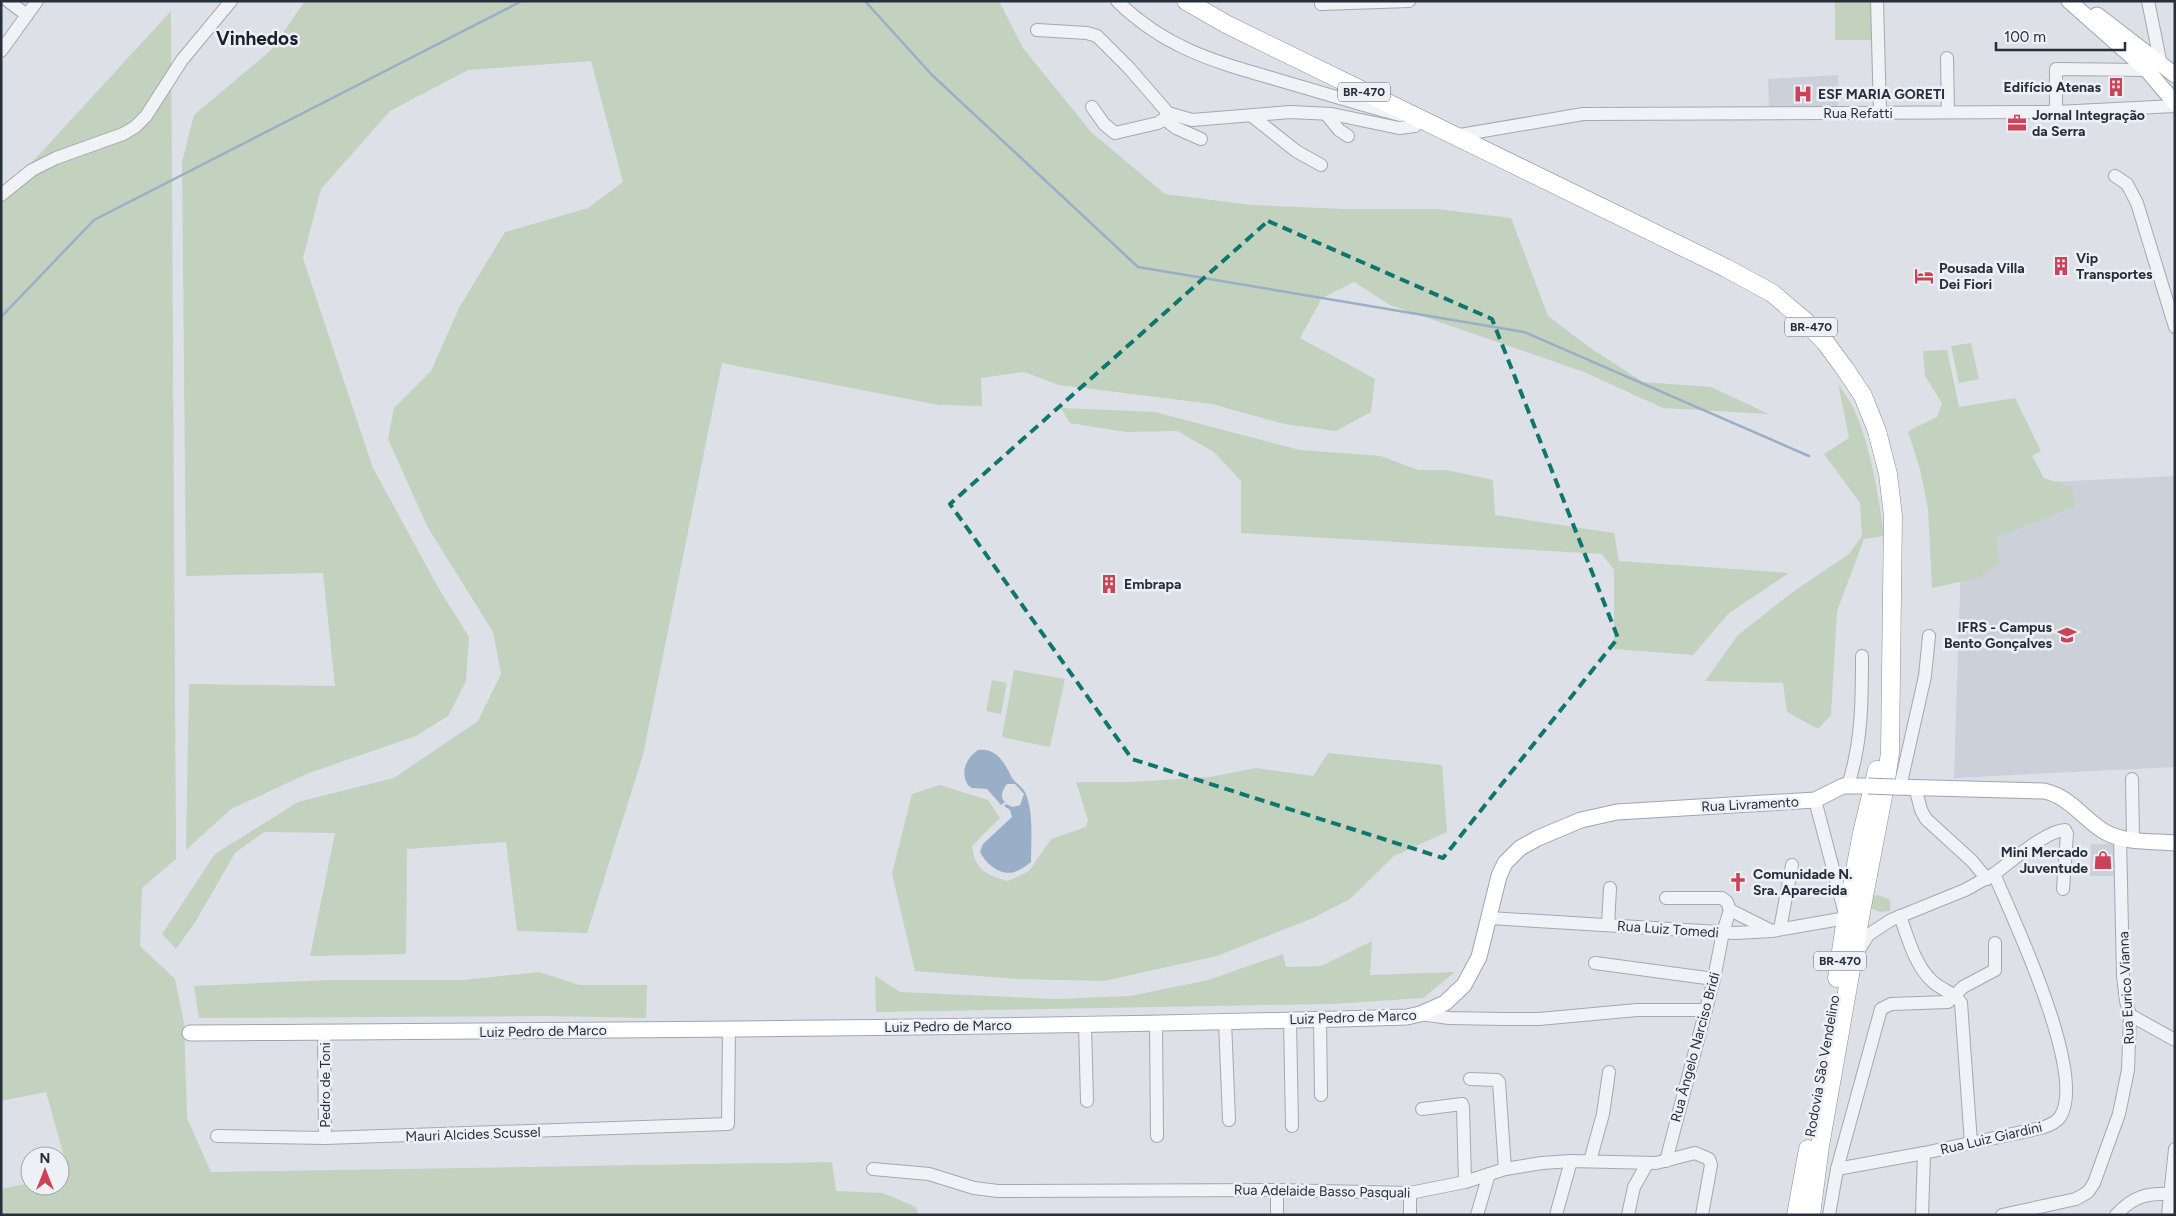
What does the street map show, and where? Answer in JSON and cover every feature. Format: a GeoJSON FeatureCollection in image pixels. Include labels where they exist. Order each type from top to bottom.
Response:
{"type":"FeatureCollection","features":[{"type":"Feature","properties":{"kind":"highway","name":"BR-470"},"geometry":{"type":"LineString","coordinates":[[1186,1],[1226,24],[1453,136]]}},
{"type":"Feature","properties":{"kind":"highway","name":"Rodovia São Vendelino"},"geometry":{"type":"LineString","coordinates":[[1453,136],[1647,229],[1772,293],[1805,321],[1845,368],[1863,396],[1877,431],[1888,474],[1893,516],[1890,713],[1862,833],[1853,915],[1796,1215]]}},
{"type":"Feature","properties":{"kind":"highway","name":"BR-470"},"geometry":{"type":"LineString","coordinates":[[1811,1215],[1820,1146],[1851,966],[1853,915]]}},
{"type":"Feature","properties":{"kind":"main road"},"geometry":{"type":"LineString","coordinates":[[2069,1],[2153,66],[2175,75]]}},
{"type":"Feature","properties":{"kind":"main road"},"geometry":{"type":"LineString","coordinates":[[2082,1],[2153,66],[2175,104]]}},
{"type":"Feature","properties":{"kind":"main road","name":"Rua Livramento"},"geometry":{"type":"LineString","coordinates":[[1420,1014],[1445,1003],[1464,986],[1479,957],[1500,876],[1510,856],[1538,838],[1581,820],[1617,812],[1815,800],[1848,785],[2035,790],[2054,793],[2070,802],[2105,832],[2127,838],[2175,843]]}},
{"type":"Feature","properties":{"kind":"main road","name":"Luiz Pedro de Marco"},"geometry":{"type":"LineString","coordinates":[[190,1033],[489,1032],[1156,1023],[1407,1017],[1420,1014]]}},
{"type":"Feature","properties":{"kind":"street"},"geometry":{"type":"LineString","coordinates":[[8,1],[27,15]]}},
{"type":"Feature","properties":{"kind":"street"},"geometry":{"type":"LineString","coordinates":[[1,51],[37,1]]}},
{"type":"Feature","properties":{"kind":"street"},"geometry":{"type":"LineString","coordinates":[[1,195],[32,170],[56,158],[122,134],[135,127],[146,116],[182,60],[231,1]]}},
{"type":"Feature","properties":{"kind":"street"},"geometry":{"type":"LineString","coordinates":[[1117,1],[1153,31],[1188,52],[1227,66],[1421,120]]}},
{"type":"Feature","properties":{"kind":"street"},"geometry":{"type":"LineString","coordinates":[[1321,4],[1409,1]]}},
{"type":"Feature","properties":{"kind":"street"},"geometry":{"type":"LineString","coordinates":[[1877,1],[1880,113]]}},
{"type":"Feature","properties":{"kind":"street"},"geometry":{"type":"LineString","coordinates":[[2056,112],[2056,69],[2153,66],[2161,55],[2148,1]]}},
{"type":"Feature","properties":{"kind":"street"},"geometry":{"type":"LineString","coordinates":[[1037,30],[1087,33],[1097,36],[1129,68],[1176,128],[1201,139]]}},
{"type":"Feature","properties":{"kind":"street"},"geometry":{"type":"LineString","coordinates":[[1947,58],[1948,112]]}},
{"type":"Feature","properties":{"kind":"street","name":"Rua Refatti"},"geometry":{"type":"LineString","coordinates":[[1453,136],[1583,114],[2056,112],[2175,104]]}},
{"type":"Feature","properties":{"kind":"street"},"geometry":{"type":"LineString","coordinates":[[1092,107],[1104,124],[1115,133],[1158,123],[1166,116],[1192,120],[1290,112],[1326,114],[1398,128],[1415,126],[1421,120]]}},
{"type":"Feature","properties":{"kind":"street"},"geometry":{"type":"LineString","coordinates":[[1326,114],[1332,123],[1348,136]]}},
{"type":"Feature","properties":{"kind":"street"},"geometry":{"type":"LineString","coordinates":[[1252,116],[1296,151],[1321,165]]}},
{"type":"Feature","properties":{"kind":"street"},"geometry":{"type":"LineString","coordinates":[[2115,176],[2128,184],[2137,203],[2175,326]]}},
{"type":"Feature","properties":{"kind":"street"},"geometry":{"type":"LineString","coordinates":[[1903,787],[1925,676],[1929,636]]}},
{"type":"Feature","properties":{"kind":"street"},"geometry":{"type":"LineString","coordinates":[[1848,785],[1855,766],[1858,746],[1862,700],[1862,656]]}},
{"type":"Feature","properties":{"kind":"street","name":"Rua Eurico Vianna"},"geometry":{"type":"LineString","coordinates":[[2002,1215],[2067,1202],[2083,1196],[2091,1188],[2124,1097],[2128,1070],[2130,1015],[2123,976],[2127,838],[2132,779]]}},
{"type":"Feature","properties":{"kind":"street","name":"Rua Luiz Giardini"},"geometry":{"type":"LineString","coordinates":[[1836,1168],[1924,1153],[2048,1126],[2060,1118],[2065,1099],[2064,1069],[2054,1027],[2024,941],[1990,877],[1926,819],[1903,787]]}},
{"type":"Feature","properties":{"kind":"street"},"geometry":{"type":"LineString","coordinates":[[1815,800],[1853,915],[1875,921],[1896,918]]}},
{"type":"Feature","properties":{"kind":"street"},"geometry":{"type":"LineString","coordinates":[[1851,966],[1868,935],[1896,918],[1965,890],[1990,877],[2045,838],[2055,832],[2066,830],[2063,889]]}},
{"type":"Feature","properties":{"kind":"street"},"geometry":{"type":"LineString","coordinates":[[1666,898],[1722,898],[1727,902],[1730,910],[1776,930],[1792,865]]}},
{"type":"Feature","properties":{"kind":"street"},"geometry":{"type":"LineString","coordinates":[[1608,925],[1610,888]]}},
{"type":"Feature","properties":{"kind":"street","name":"Rua Ângelo Narciso Bridi"},"geometry":{"type":"LineString","coordinates":[[1666,1161],[1714,979],[1723,932],[1730,910]]}},
{"type":"Feature","properties":{"kind":"street","name":"Rua Luiz Tomedi"},"geometry":{"type":"LineString","coordinates":[[1489,918],[1723,932],[1776,930],[1853,915]]}},
{"type":"Feature","properties":{"kind":"street"},"geometry":{"type":"LineString","coordinates":[[1896,918],[1927,976],[1954,996],[1962,1007],[1971,1143]]}},
{"type":"Feature","properties":{"kind":"street"},"geometry":{"type":"LineString","coordinates":[[1830,1215],[1836,1168],[1844,1146],[1881,1009],[1891,1004],[1945,1004],[1963,988],[1995,970],[1995,943]]}},
{"type":"Feature","properties":{"kind":"street"},"geometry":{"type":"LineString","coordinates":[[1595,963],[1714,979]]}},
{"type":"Feature","properties":{"kind":"street","name":"Luiz Pedro de Marco"},"geometry":{"type":"LineString","coordinates":[[1420,1014],[1449,1018],[1503,1020],[1539,1019],[1637,1010],[1706,1010]]}},
{"type":"Feature","properties":{"kind":"street"},"geometry":{"type":"LineString","coordinates":[[2130,1015],[2164,1036],[2175,1040]]}},
{"type":"Feature","properties":{"kind":"street"},"geometry":{"type":"LineString","coordinates":[[1320,1019],[1321,1095]]}},
{"type":"Feature","properties":{"kind":"street"},"geometry":{"type":"LineString","coordinates":[[1290,1020],[1292,1126]]}},
{"type":"Feature","properties":{"kind":"street"},"geometry":{"type":"LineString","coordinates":[[1225,1021],[1229,1120]]}},
{"type":"Feature","properties":{"kind":"street"},"geometry":{"type":"LineString","coordinates":[[1156,1023],[1157,1136]]}},
{"type":"Feature","properties":{"kind":"street"},"geometry":{"type":"LineString","coordinates":[[1085,1024],[1087,1101]]}},
{"type":"Feature","properties":{"kind":"street","name":"Mauri Alcides Scussel"},"geometry":{"type":"LineString","coordinates":[[217,1136],[325,1138],[728,1124],[729,1028]]}},
{"type":"Feature","properties":{"kind":"street","name":"Pedro de Toni"},"geometry":{"type":"LineString","coordinates":[[324,1032],[325,1138]]}},
{"type":"Feature","properties":{"kind":"street"},"geometry":{"type":"LineString","coordinates":[[1590,1162],[1603,1114],[1609,1072]]}},
{"type":"Feature","properties":{"kind":"street"},"geometry":{"type":"LineString","coordinates":[[1470,1079],[1497,1080],[1500,1082],[1505,1169]]}},
{"type":"Feature","properties":{"kind":"street"},"geometry":{"type":"LineString","coordinates":[[1422,1109],[1462,1104],[1464,1107],[1465,1182]]}},
{"type":"Feature","properties":{"kind":"street"},"geometry":{"type":"LineString","coordinates":[[1820,1146],[1844,1146]]}},
{"type":"Feature","properties":{"kind":"street"},"geometry":{"type":"LineString","coordinates":[[2168,1215],[2173,1194],[2175,1149]]}},
{"type":"Feature","properties":{"kind":"street","name":"Rua Adelaide Basso Pasquali"},"geometry":{"type":"LineString","coordinates":[[873,1169],[929,1174],[974,1188],[998,1191],[1277,1190],[1410,1193],[1465,1182],[1505,1169],[1542,1163],[1571,1161],[1647,1164],[1695,1153],[1709,1159],[1711,1172],[1702,1215]]}},
{"type":"Feature","properties":{"kind":"street"},"geometry":{"type":"LineString","coordinates":[[1922,1215],[1924,1153]]}},
{"type":"Feature","properties":{"kind":"street"},"geometry":{"type":"LineString","coordinates":[[1556,1215],[1571,1161]]}},
{"type":"Feature","properties":{"kind":"street"},"geometry":{"type":"LineString","coordinates":[[1628,1215],[1634,1187],[1647,1164]]}},
{"type":"Feature","properties":{"kind":"street"},"geometry":{"type":"LineString","coordinates":[[1476,1215],[1490,1174]]}},
{"type":"Feature","properties":{"kind":"street"},"geometry":{"type":"LineString","coordinates":[[1277,1190],[1277,1215]]}},
{"type":"Feature","properties":{"kind":"street"},"geometry":{"type":"LineString","coordinates":[[1410,1193],[1410,1215]]}},
{"type":"Feature","properties":{"kind":"street"},"geometry":{"type":"LineString","coordinates":[[2116,1215],[2130,1200],[2137,1197],[2173,1194]]}},
{"type":"Feature","properties":{"kind":"highlighted area"},"geometry":{"type":"Polygon","coordinates":[[[1268,221],[1492,319],[1618,638],[1443,858],[1132,759],[950,504],[1268,221]]]}},
{"type":"Feature","properties":{"kind":"shaded area","name":"ESF MARIA GORETI"},"geometry":{"type":"Polygon","coordinates":[[[1838,75],[1838,111],[1769,109],[1768,79],[1838,75]]]}},
{"type":"Feature","properties":{"kind":"shaded area","name":"IFRS - Campus Bento Gonçalves"},"geometry":{"type":"Polygon","coordinates":[[[2175,476],[2175,767],[1954,778],[1960,590],[1960,486],[2175,476]]]}},
{"type":"Feature","properties":{"kind":"shaded area","name":"Mini Mercado Juventude"},"geometry":{"type":"Polygon","coordinates":[[[2091,844],[2115,844],[2114,876],[2090,876],[2091,844]]]}},
{"type":"Feature","properties":{"kind":"green space"},"geometry":{"type":"Polygon","coordinates":[[[305,1],[999,1],[1023,48],[1091,132],[1165,194],[1252,205],[1344,209],[1437,209],[1511,218],[1548,316],[1589,347],[1643,382],[1711,387],[1769,414],[1663,408],[1584,372],[1390,305],[1354,282],[1322,298],[1300,338],[1375,379],[1371,412],[1336,431],[1284,424],[1212,404],[1059,385],[1024,372],[981,378],[982,406],[939,405],[722,363],[643,755],[587,933],[517,931],[506,842],[407,849],[406,954],[310,956],[335,833],[264,832],[235,853],[196,921],[176,949],[162,934],[215,854],[298,802],[394,778],[478,721],[501,674],[493,632],[427,526],[388,439],[394,408],[431,371],[459,308],[505,232],[588,208],[623,182],[591,61],[468,70],[390,111],[321,189],[303,258],[373,468],[439,589],[469,637],[466,681],[448,716],[416,736],[309,773],[231,809],[186,850],[189,684],[335,686],[323,573],[186,576],[182,162],[194,115],[270,51],[305,1]]]}},
{"type":"Feature","properties":{"kind":"green space"},"geometry":{"type":"Polygon","coordinates":[[[1835,1],[1871,1],[1872,40],[1835,40],[1835,1]]]}},
{"type":"Feature","properties":{"kind":"green space"},"geometry":{"type":"Polygon","coordinates":[[[171,11],[176,859],[142,888],[140,946],[175,979],[184,1023],[187,1118],[211,1172],[832,1162],[836,1191],[883,1193],[916,1207],[918,1215],[1,1215],[1,1189],[20,1185],[20,1196],[70,1196],[70,1146],[61,1146],[46,1092],[1,1101],[1,196],[171,11]]]}},
{"type":"Feature","properties":{"kind":"green space"},"geometry":{"type":"Polygon","coordinates":[[[1971,343],[1979,379],[1959,383],[1951,346],[1971,343]]]}},
{"type":"Feature","properties":{"kind":"green space"},"geometry":{"type":"Polygon","coordinates":[[[1947,350],[1959,407],[2015,398],[2041,451],[2032,456],[2044,478],[2072,487],[2075,506],[1996,538],[2000,562],[1978,578],[1932,588],[1928,509],[1920,469],[1908,431],[1937,417],[1942,403],[1925,376],[1923,351],[1947,350]]]}},
{"type":"Feature","properties":{"kind":"green space"},"geometry":{"type":"Polygon","coordinates":[[[1838,383],[1851,402],[1865,438],[1877,488],[1884,536],[1864,539],[1837,611],[1831,715],[1818,729],[1787,712],[1783,683],[1705,681],[1738,635],[1790,594],[1849,554],[1862,536],[1860,503],[1824,454],[1849,438],[1838,383]]]}},
{"type":"Feature","properties":{"kind":"green space"},"geometry":{"type":"Polygon","coordinates":[[[1061,408],[1155,412],[1300,450],[1381,456],[1418,470],[1447,470],[1493,480],[1495,515],[1614,533],[1619,561],[1789,573],[1728,614],[1693,655],[1614,649],[1614,570],[1602,554],[1241,533],[1241,481],[1214,452],[1177,431],[1126,432],[1070,423],[1061,408]]]}},
{"type":"Feature","properties":{"kind":"green space"},"geometry":{"type":"Polygon","coordinates":[[[1014,670],[1065,679],[1050,747],[1002,737],[1014,670]]]}},
{"type":"Feature","properties":{"kind":"green space"},"geometry":{"type":"Polygon","coordinates":[[[992,680],[1007,683],[1001,714],[986,711],[992,680]]]}},
{"type":"Feature","properties":{"kind":"green space"},"geometry":{"type":"Polygon","coordinates":[[[1328,753],[1442,765],[1447,832],[1394,856],[1350,899],[1313,918],[1217,956],[1104,981],[1018,979],[915,971],[892,874],[912,794],[940,785],[988,800],[1000,818],[972,846],[976,861],[983,870],[988,874],[1008,881],[1029,871],[1051,839],[1086,827],[1088,820],[1076,782],[1131,782],[1210,777],[1256,768],[1313,776],[1328,753]]]}},
{"type":"Feature","properties":{"kind":"green space"},"geometry":{"type":"Polygon","coordinates":[[[1878,895],[1890,900],[1890,911],[1880,912],[1871,908],[1872,896],[1878,895]]]}},
{"type":"Feature","properties":{"kind":"green space"},"geometry":{"type":"Polygon","coordinates":[[[1372,941],[1370,975],[1455,972],[1423,998],[1333,1004],[876,1012],[875,976],[900,992],[1056,999],[1130,996],[1208,980],[1283,954],[1286,967],[1321,966],[1372,941]]]}},
{"type":"Feature","properties":{"kind":"green space"},"geometry":{"type":"Polygon","coordinates":[[[539,972],[579,985],[647,985],[646,1018],[549,1016],[199,1018],[194,986],[330,980],[464,980],[539,972]]]}},
{"type":"Feature","properties":{"kind":"water"},"geometry":{"type":"Polygon","coordinates":[[[978,750],[989,751],[998,756],[1013,779],[1025,792],[1028,800],[1031,826],[1031,862],[1011,873],[995,869],[980,852],[983,844],[1012,817],[1010,810],[1004,806],[1006,804],[1013,807],[1020,805],[1024,794],[1015,784],[1007,784],[1002,795],[1005,802],[1001,805],[987,789],[972,788],[968,785],[964,775],[965,766],[970,757],[978,750]]]}},
{"type":"Feature","properties":{"kind":"waterway"},"geometry":{"type":"LineString","coordinates":[[1,317],[94,220],[522,1]]}},
{"type":"Feature","properties":{"kind":"waterway"},"geometry":{"type":"LineString","coordinates":[[865,1],[932,75],[1138,267],[1524,332],[1809,456]]}},
{"type":"Feature","properties":{"kind":"place","name":"Edifício Atenas"},"geometry":{"type":"Point","coordinates":[2116,87]}},
{"type":"Feature","properties":{"kind":"place","name":"ESF MARIA GORETI"},"geometry":{"type":"Point","coordinates":[1803,94]}},
{"type":"Feature","properties":{"kind":"place","name":"Jornal Integração da Serra"},"geometry":{"type":"Point","coordinates":[2017,123]}},
{"type":"Feature","properties":{"kind":"place","name":"Vip Transportes"},"geometry":{"type":"Point","coordinates":[2061,266]}},
{"type":"Feature","properties":{"kind":"place","name":"Pousada Villa Dei Fiori"},"geometry":{"type":"Point","coordinates":[1924,276]}},
{"type":"Feature","properties":{"kind":"place","name":"Embrapa"},"geometry":{"type":"Point","coordinates":[1109,584]}},
{"type":"Feature","properties":{"kind":"place","name":"IFRS - Campus Bento Gonçalves"},"geometry":{"type":"Point","coordinates":[2067,635]}},
{"type":"Feature","properties":{"kind":"place","name":"Mini Mercado Juventude"},"geometry":{"type":"Point","coordinates":[2103,860]}},
{"type":"Feature","properties":{"kind":"place","name":"Comunidade N. Sra. Aparecida"},"geometry":{"type":"Point","coordinates":[1738,882]}},
{"type":"Feature","properties":{"kind":"district","name":"Vinhedos"},"geometry":{"type":"Point","coordinates":[257,38]}}]}
